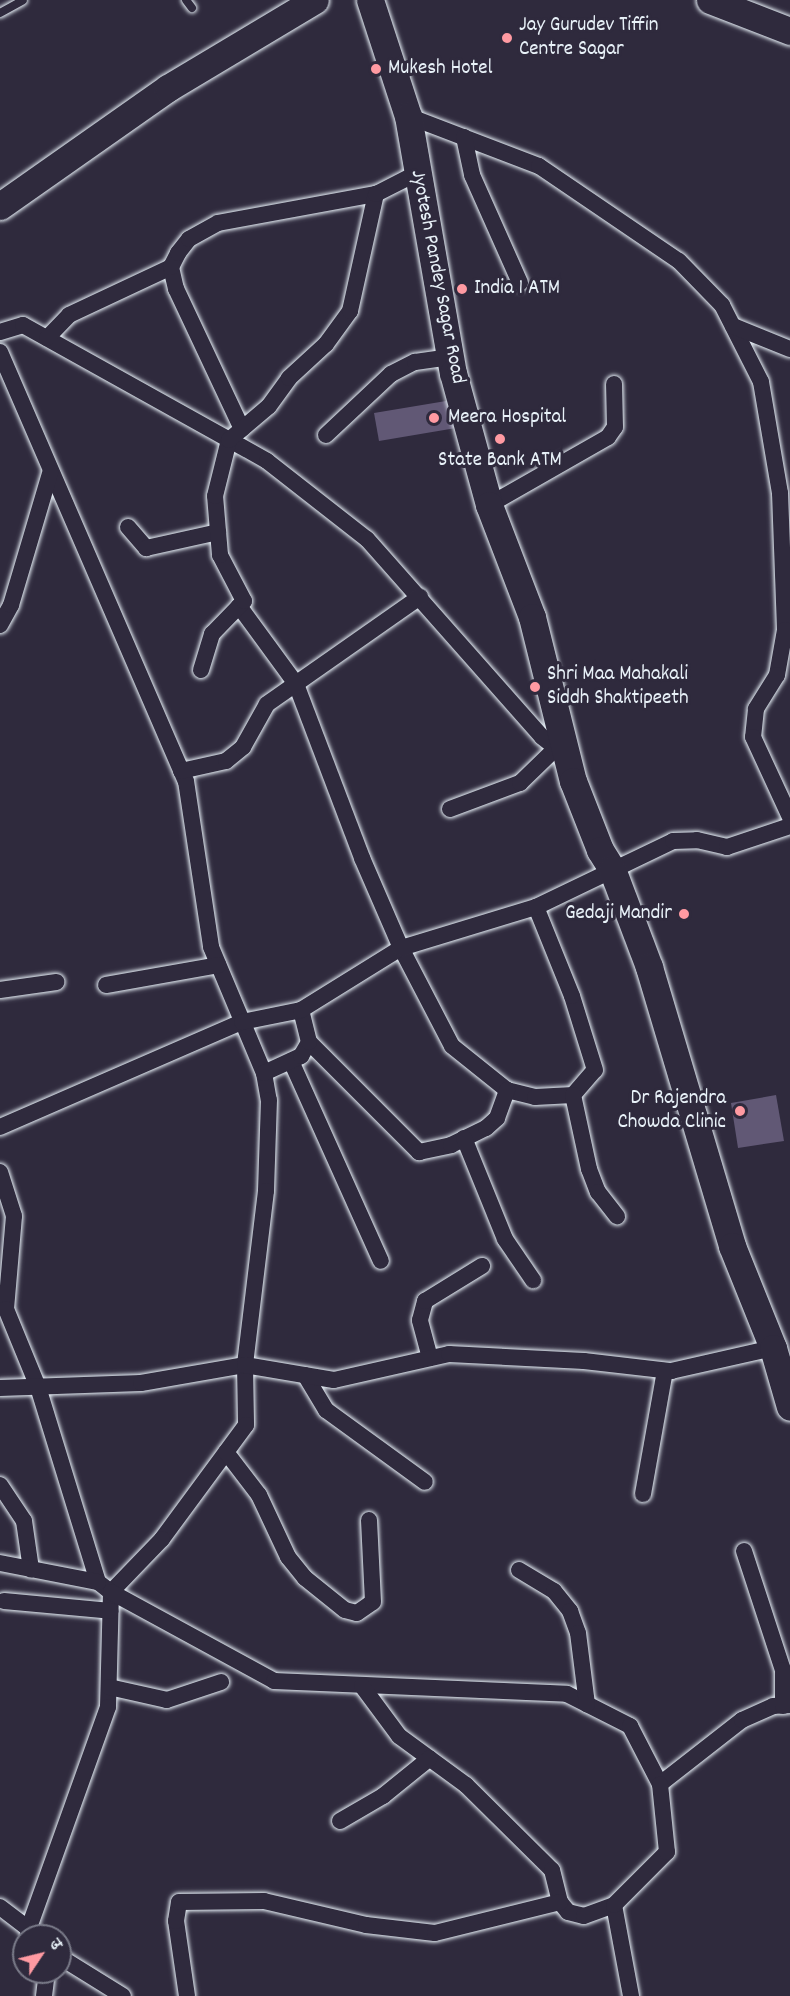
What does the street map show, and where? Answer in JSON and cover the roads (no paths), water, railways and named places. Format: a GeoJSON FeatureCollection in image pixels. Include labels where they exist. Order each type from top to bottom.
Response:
{"type":"FeatureCollection","features":[{"type":"Feature","properties":{"kind":"main road"},"geometry":{"type":"LineString","coordinates":[[0,206],[168,88],[315,0]]}},
{"type":"Feature","properties":{"kind":"main road","name":"Jyotesh Pandey Sagar Road"},"geometry":{"type":"LineString","coordinates":[[370,0],[408,116],[449,357],[489,505],[532,617],[561,752],[600,850],[612,869],[681,1066],[732,1246],[773,1348],[790,1407]]}},
{"type":"Feature","properties":{"kind":"main road"},"geometry":{"type":"LineString","coordinates":[[710,0],[744,5],[790,31]]}},
{"type":"Feature","properties":{"kind":"street"},"geometry":{"type":"LineString","coordinates":[[408,116],[539,166],[679,261],[722,305],[761,382],[780,493],[784,630],[777,675],[756,709],[753,737],[790,817]]}},
{"type":"Feature","properties":{"kind":"street"},"geometry":{"type":"LineString","coordinates":[[464,137],[472,175],[520,283]]}},
{"type":"Feature","properties":{"kind":"street"},"geometry":{"type":"LineString","coordinates":[[46,338],[69,315],[171,267],[189,239],[218,223],[376,194],[417,172]]}},
{"type":"Feature","properties":{"kind":"street"},"geometry":{"type":"LineString","coordinates":[[201,670],[212,634],[244,601],[220,555],[215,496],[236,434],[269,406],[289,378],[326,344],[350,310],[376,194]]}},
{"type":"Feature","properties":{"kind":"street"},"geometry":{"type":"LineString","coordinates":[[171,267],[176,289],[236,434]]}},
{"type":"Feature","properties":{"kind":"street"},"geometry":{"type":"LineString","coordinates":[[0,332],[22,325],[236,434],[367,539],[542,737],[561,752],[520,783],[450,809]]}},
{"type":"Feature","properties":{"kind":"street"},"geometry":{"type":"LineString","coordinates":[[733,326],[790,349]]}},
{"type":"Feature","properties":{"kind":"street"},"geometry":{"type":"LineString","coordinates":[[0,352],[181,771],[211,947],[264,1073],[269,1101],[266,1191],[245,1365],[246,1425],[162,1539],[105,1587]]}},
{"type":"Feature","properties":{"kind":"street"},"geometry":{"type":"LineString","coordinates":[[326,435],[392,374],[415,362],[449,357]]}},
{"type":"Feature","properties":{"kind":"street"},"geometry":{"type":"LineString","coordinates":[[489,505],[608,437],[615,427],[614,384]]}},
{"type":"Feature","properties":{"kind":"street"},"geometry":{"type":"LineString","coordinates":[[0,625],[11,605],[51,473]]}},
{"type":"Feature","properties":{"kind":"street"},"geometry":{"type":"LineString","coordinates":[[128,527],[146,548],[218,532]]}},
{"type":"Feature","properties":{"kind":"street"},"geometry":{"type":"LineString","coordinates":[[181,771],[226,761],[243,747],[267,704],[420,597]]}},
{"type":"Feature","properties":{"kind":"street"},"geometry":{"type":"LineString","coordinates":[[239,606],[296,684],[401,948],[452,1046],[507,1090],[536,1098],[573,1095],[595,1070],[572,996],[536,908]]}},
{"type":"Feature","properties":{"kind":"street"},"geometry":{"type":"LineString","coordinates":[[0,1127],[242,1022],[301,1010],[401,948],[536,908],[673,841],[697,840],[727,847],[790,826]]}},
{"type":"Feature","properties":{"kind":"street"},"geometry":{"type":"LineString","coordinates":[[105,985],[218,965]]}},
{"type":"Feature","properties":{"kind":"street"},"geometry":{"type":"LineString","coordinates":[[0,990],[56,982]]}},
{"type":"Feature","properties":{"kind":"street"},"geometry":{"type":"LineString","coordinates":[[301,1010],[309,1042],[419,1152],[435,1150],[465,1138],[497,1118],[507,1090]]}},
{"type":"Feature","properties":{"kind":"street"},"geometry":{"type":"LineString","coordinates":[[264,1073],[301,1056],[309,1042]]}},
{"type":"Feature","properties":{"kind":"street"},"geometry":{"type":"LineString","coordinates":[[291,1061],[381,1261]]}},
{"type":"Feature","properties":{"kind":"street"},"geometry":{"type":"LineString","coordinates":[[573,1095],[589,1169],[598,1192],[617,1216]]}},
{"type":"Feature","properties":{"kind":"street"},"geometry":{"type":"LineString","coordinates":[[465,1138],[505,1239],[533,1280]]}},
{"type":"Feature","properties":{"kind":"street"},"geometry":{"type":"LineString","coordinates":[[0,1172],[14,1216],[3,1307],[38,1387],[111,1611],[108,1707],[36,1924]]}},
{"type":"Feature","properties":{"kind":"street"},"geometry":{"type":"LineString","coordinates":[[430,1358],[420,1320],[425,1301],[482,1266]]}},
{"type":"Feature","properties":{"kind":"street"},"geometry":{"type":"LineString","coordinates":[[0,1388],[141,1383],[245,1365],[334,1380],[449,1354],[584,1361],[665,1371],[773,1348]]}},
{"type":"Feature","properties":{"kind":"street"},"geometry":{"type":"LineString","coordinates":[[643,1494],[665,1371]]}},
{"type":"Feature","properties":{"kind":"street"},"geometry":{"type":"LineString","coordinates":[[305,1375],[326,1410],[424,1482]]}},
{"type":"Feature","properties":{"kind":"street"},"geometry":{"type":"LineString","coordinates":[[226,1452],[259,1495],[294,1564],[345,1610],[357,1613],[373,1602],[369,1520]]}},
{"type":"Feature","properties":{"kind":"street"},"geometry":{"type":"LineString","coordinates":[[0,1485],[24,1521],[31,1569]]}},
{"type":"Feature","properties":{"kind":"street"},"geometry":{"type":"LineString","coordinates":[[660,1784],[742,1720],[786,1706],[783,1671],[744,1551]]}},
{"type":"Feature","properties":{"kind":"street"},"geometry":{"type":"LineString","coordinates":[[0,1563],[105,1587],[274,1681],[567,1694],[630,1726],[660,1784],[667,1852],[614,1905],[584,1916],[568,1912],[560,1902],[552,1870],[466,1785],[399,1736],[362,1686]]}},
{"type":"Feature","properties":{"kind":"street"},"geometry":{"type":"LineString","coordinates":[[519,1570],[554,1591],[570,1611],[579,1634],[587,1704]]}},
{"type":"Feature","properties":{"kind":"street"},"geometry":{"type":"LineString","coordinates":[[4,1601],[111,1611]]}},
{"type":"Feature","properties":{"kind":"street"},"geometry":{"type":"LineString","coordinates":[[109,1687],[167,1700],[221,1682]]}},
{"type":"Feature","properties":{"kind":"street"},"geometry":{"type":"LineString","coordinates":[[340,1821],[383,1796],[430,1758]]}},
{"type":"Feature","properties":{"kind":"street"},"geometry":{"type":"LineString","coordinates":[[187,1996],[176,1921],[179,1902],[264,1901],[366,1925],[435,1933],[560,1902]]}},
{"type":"Feature","properties":{"kind":"street"},"geometry":{"type":"LineString","coordinates":[[614,1905],[631,1996]]}},
{"type":"Feature","properties":{"kind":"street"},"geometry":{"type":"LineString","coordinates":[[0,1907],[21,1924]]}},
{"type":"Feature","properties":{"kind":"street"},"geometry":{"type":"LineString","coordinates":[[72,1964],[123,1996]]}},
{"type":"Feature","properties":{"kind":"lane"},"geometry":{"type":"LineString","coordinates":[[0,14],[23,0]]}},
{"type":"Feature","properties":{"kind":"place","name":"Jay Gurudev Tiffin Centre Sagar"},"geometry":{"type":"Point","coordinates":[507,38]}},
{"type":"Feature","properties":{"kind":"place","name":"Mukesh Hotel"},"geometry":{"type":"Point","coordinates":[376,69]}},
{"type":"Feature","properties":{"kind":"place","name":"India 1 ATM"},"geometry":{"type":"Point","coordinates":[462,289]}},
{"type":"Feature","properties":{"kind":"place","name":"Meera Hospital"},"geometry":{"type":"Point","coordinates":[434,418]}},
{"type":"Feature","properties":{"kind":"place","name":"State Bank ATM"},"geometry":{"type":"Point","coordinates":[500,439]}},
{"type":"Feature","properties":{"kind":"place","name":"Shri Maa Mahakali Siddh Shaktipeeth"},"geometry":{"type":"Point","coordinates":[535,687]}},
{"type":"Feature","properties":{"kind":"place","name":"Gedaji Mandir"},"geometry":{"type":"Point","coordinates":[684,914]}},
{"type":"Feature","properties":{"kind":"place","name":"Dr Rajendra Chowda Clinic"},"geometry":{"type":"Point","coordinates":[740,1111]}}]}
